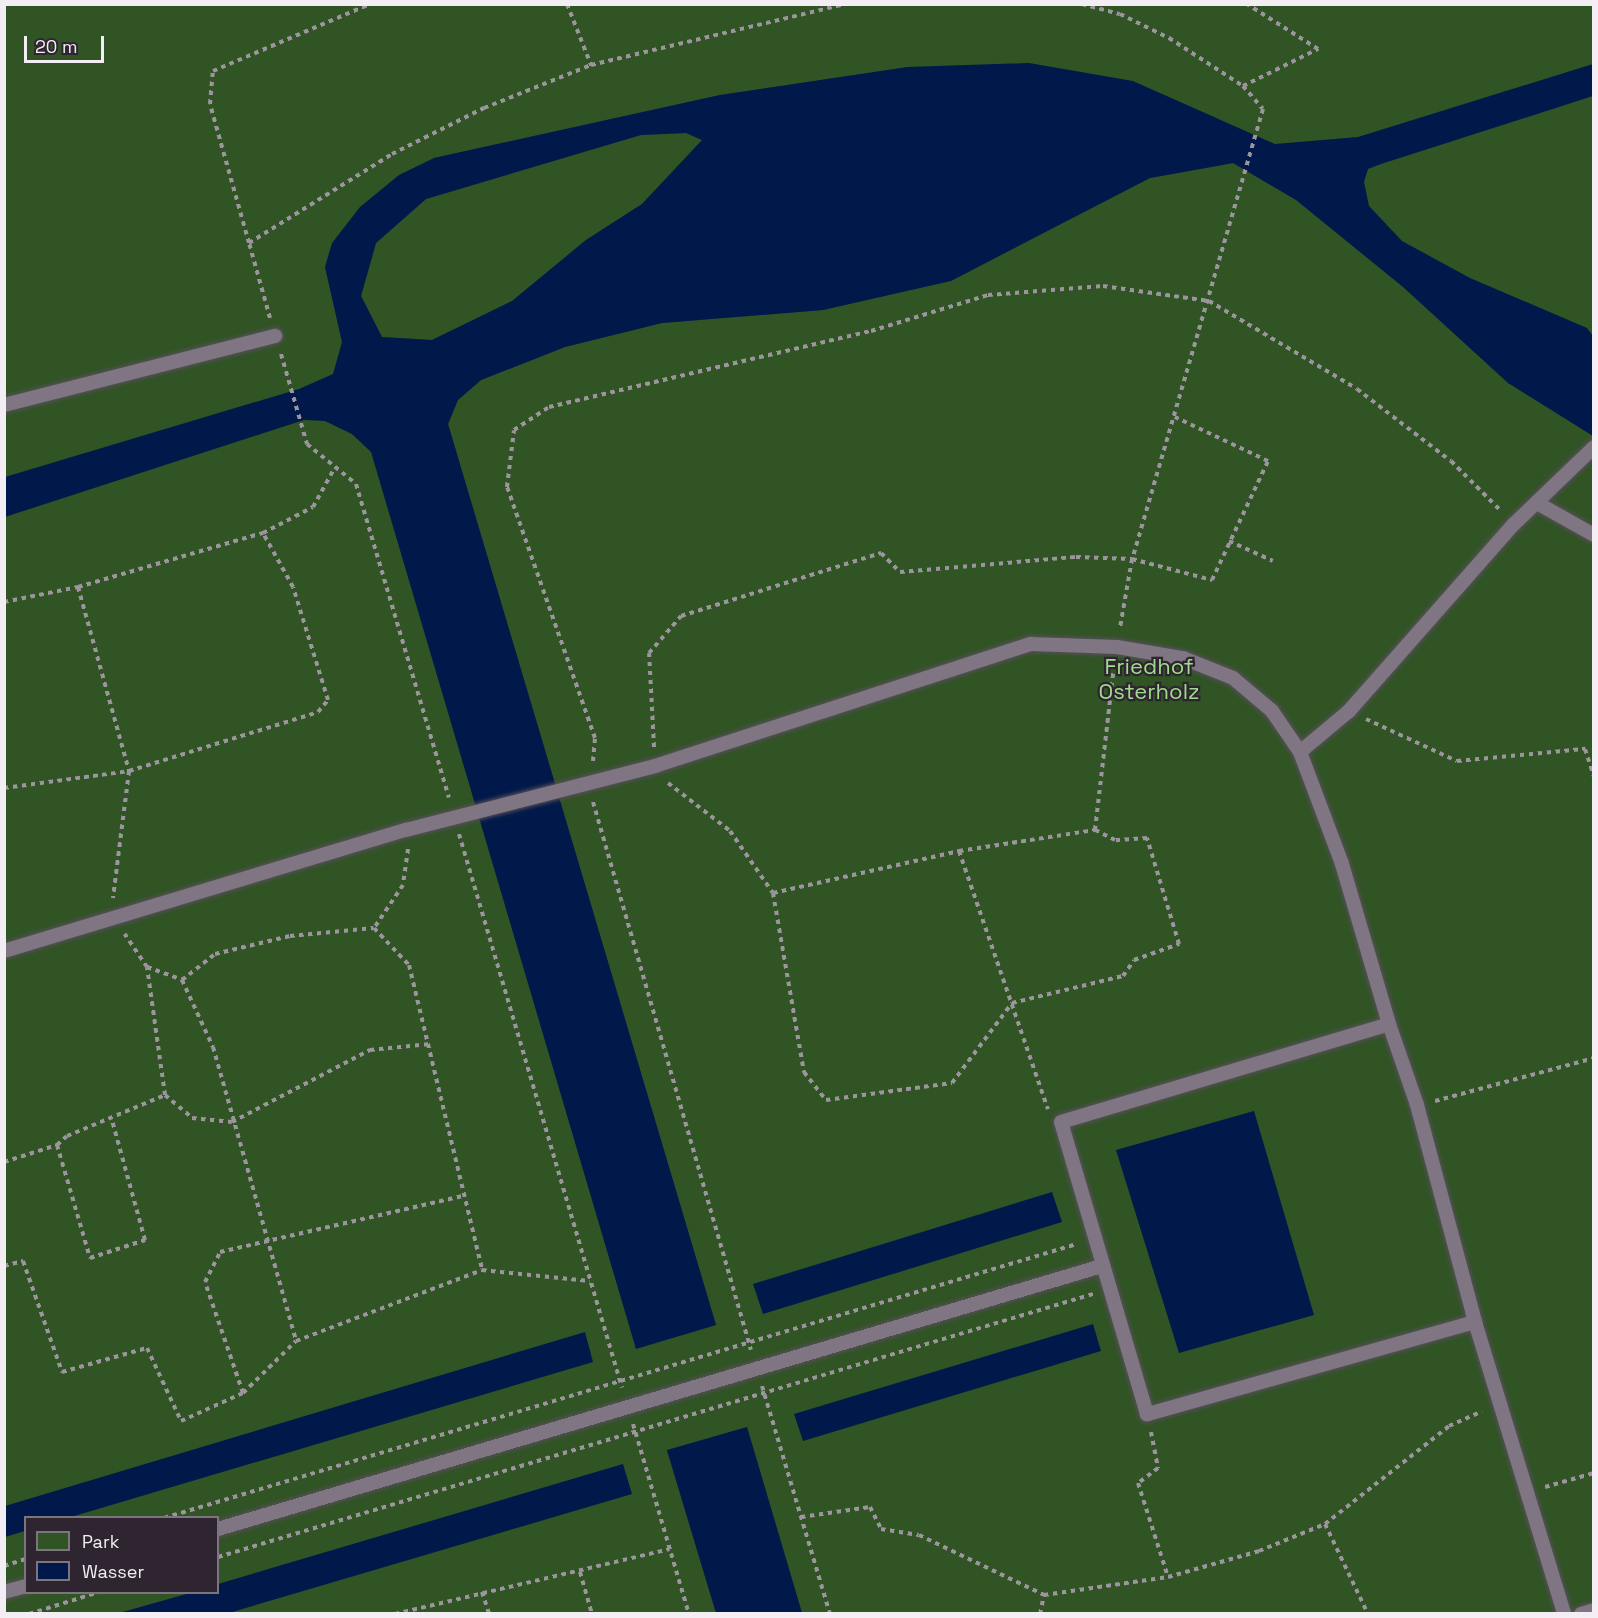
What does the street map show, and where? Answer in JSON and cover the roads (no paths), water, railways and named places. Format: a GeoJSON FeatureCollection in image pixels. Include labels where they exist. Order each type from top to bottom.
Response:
{"type":"FeatureCollection","features":[{"type":"Feature","properties":{"kind":"lane"},"geometry":{"type":"LineString","coordinates":[[4,405],[275,336]]}},
{"type":"Feature","properties":{"kind":"lane"},"geometry":{"type":"LineString","coordinates":[[1300,752],[1349,711],[1537,502],[1593,447]]}},
{"type":"Feature","properties":{"kind":"lane"},"geometry":{"type":"LineString","coordinates":[[1537,502],[1593,535]]}},
{"type":"Feature","properties":{"kind":"lane"},"geometry":{"type":"LineString","coordinates":[[4,951],[111,915],[406,830],[568,785],[655,766],[1031,644],[1117,647],[1183,658],[1233,678],[1272,711],[1300,752],[1342,864],[1389,1024],[1418,1105],[1475,1322],[1564,1614]]}},
{"type":"Feature","properties":{"kind":"lane"},"geometry":{"type":"LineString","coordinates":[[1389,1024],[1061,1122],[1102,1266],[1147,1414],[1475,1322]]}},
{"type":"Feature","properties":{"kind":"lane"},"geometry":{"type":"LineString","coordinates":[[219,1529],[1102,1266]]}},
{"type":"Feature","properties":{"kind":"lane"},"geometry":{"type":"LineString","coordinates":[[4,1592],[24,1587]]}},
{"type":"Feature","properties":{"kind":"lane"},"geometry":{"type":"LineString","coordinates":[[1581,1614],[1593,1610]]}},
{"type":"Feature","properties":{"kind":"water"},"geometry":{"type":"Polygon","coordinates":[[[1029,63],[1133,81],[1275,144],[1358,137],[1593,64],[1593,96],[1381,164],[1368,169],[1364,182],[1369,206],[1402,241],[1470,278],[1587,328],[1593,336],[1593,436],[1508,383],[1403,287],[1296,200],[1233,163],[1150,178],[951,281],[823,310],[662,323],[565,347],[481,380],[458,400],[448,424],[716,1325],[636,1349],[371,452],[352,434],[325,421],[304,420],[5,517],[5,477],[299,389],[333,374],[342,342],[325,267],[332,243],[360,207],[399,175],[434,158],[720,95],[908,67],[1029,63]],[[686,133],[641,135],[426,199],[376,243],[361,296],[382,337],[432,340],[512,301],[586,240],[642,204],[702,140],[686,133]]]}},
{"type":"Feature","properties":{"kind":"water"},"geometry":{"type":"Polygon","coordinates":[[[1254,1111],[1314,1315],[1179,1353],[1116,1150],[1254,1111]]]}},
{"type":"Feature","properties":{"kind":"water"},"geometry":{"type":"Polygon","coordinates":[[[1052,1192],[1062,1222],[763,1314],[753,1284],[1052,1192]]]}},
{"type":"Feature","properties":{"kind":"water"},"geometry":{"type":"Polygon","coordinates":[[[1093,1324],[1101,1351],[803,1441],[794,1414],[1093,1324]]]}},
{"type":"Feature","properties":{"kind":"water"},"geometry":{"type":"Polygon","coordinates":[[[585,1332],[593,1362],[74,1516],[24,1516],[24,1531],[5,1537],[5,1506],[585,1332]]]}},
{"type":"Feature","properties":{"kind":"water"},"geometry":{"type":"Polygon","coordinates":[[[747,1427],[802,1613],[716,1613],[667,1450],[747,1427]]]}},
{"type":"Feature","properties":{"kind":"water"},"geometry":{"type":"Polygon","coordinates":[[[623,1464],[632,1494],[229,1613],[119,1613],[186,1594],[219,1594],[219,1584],[623,1464]]]}},
{"type":"Feature","properties":{"kind":"park label","name":"Friedhof Osterholz"},"geometry":{"type":"Point","coordinates":[1149,678]}}]}
